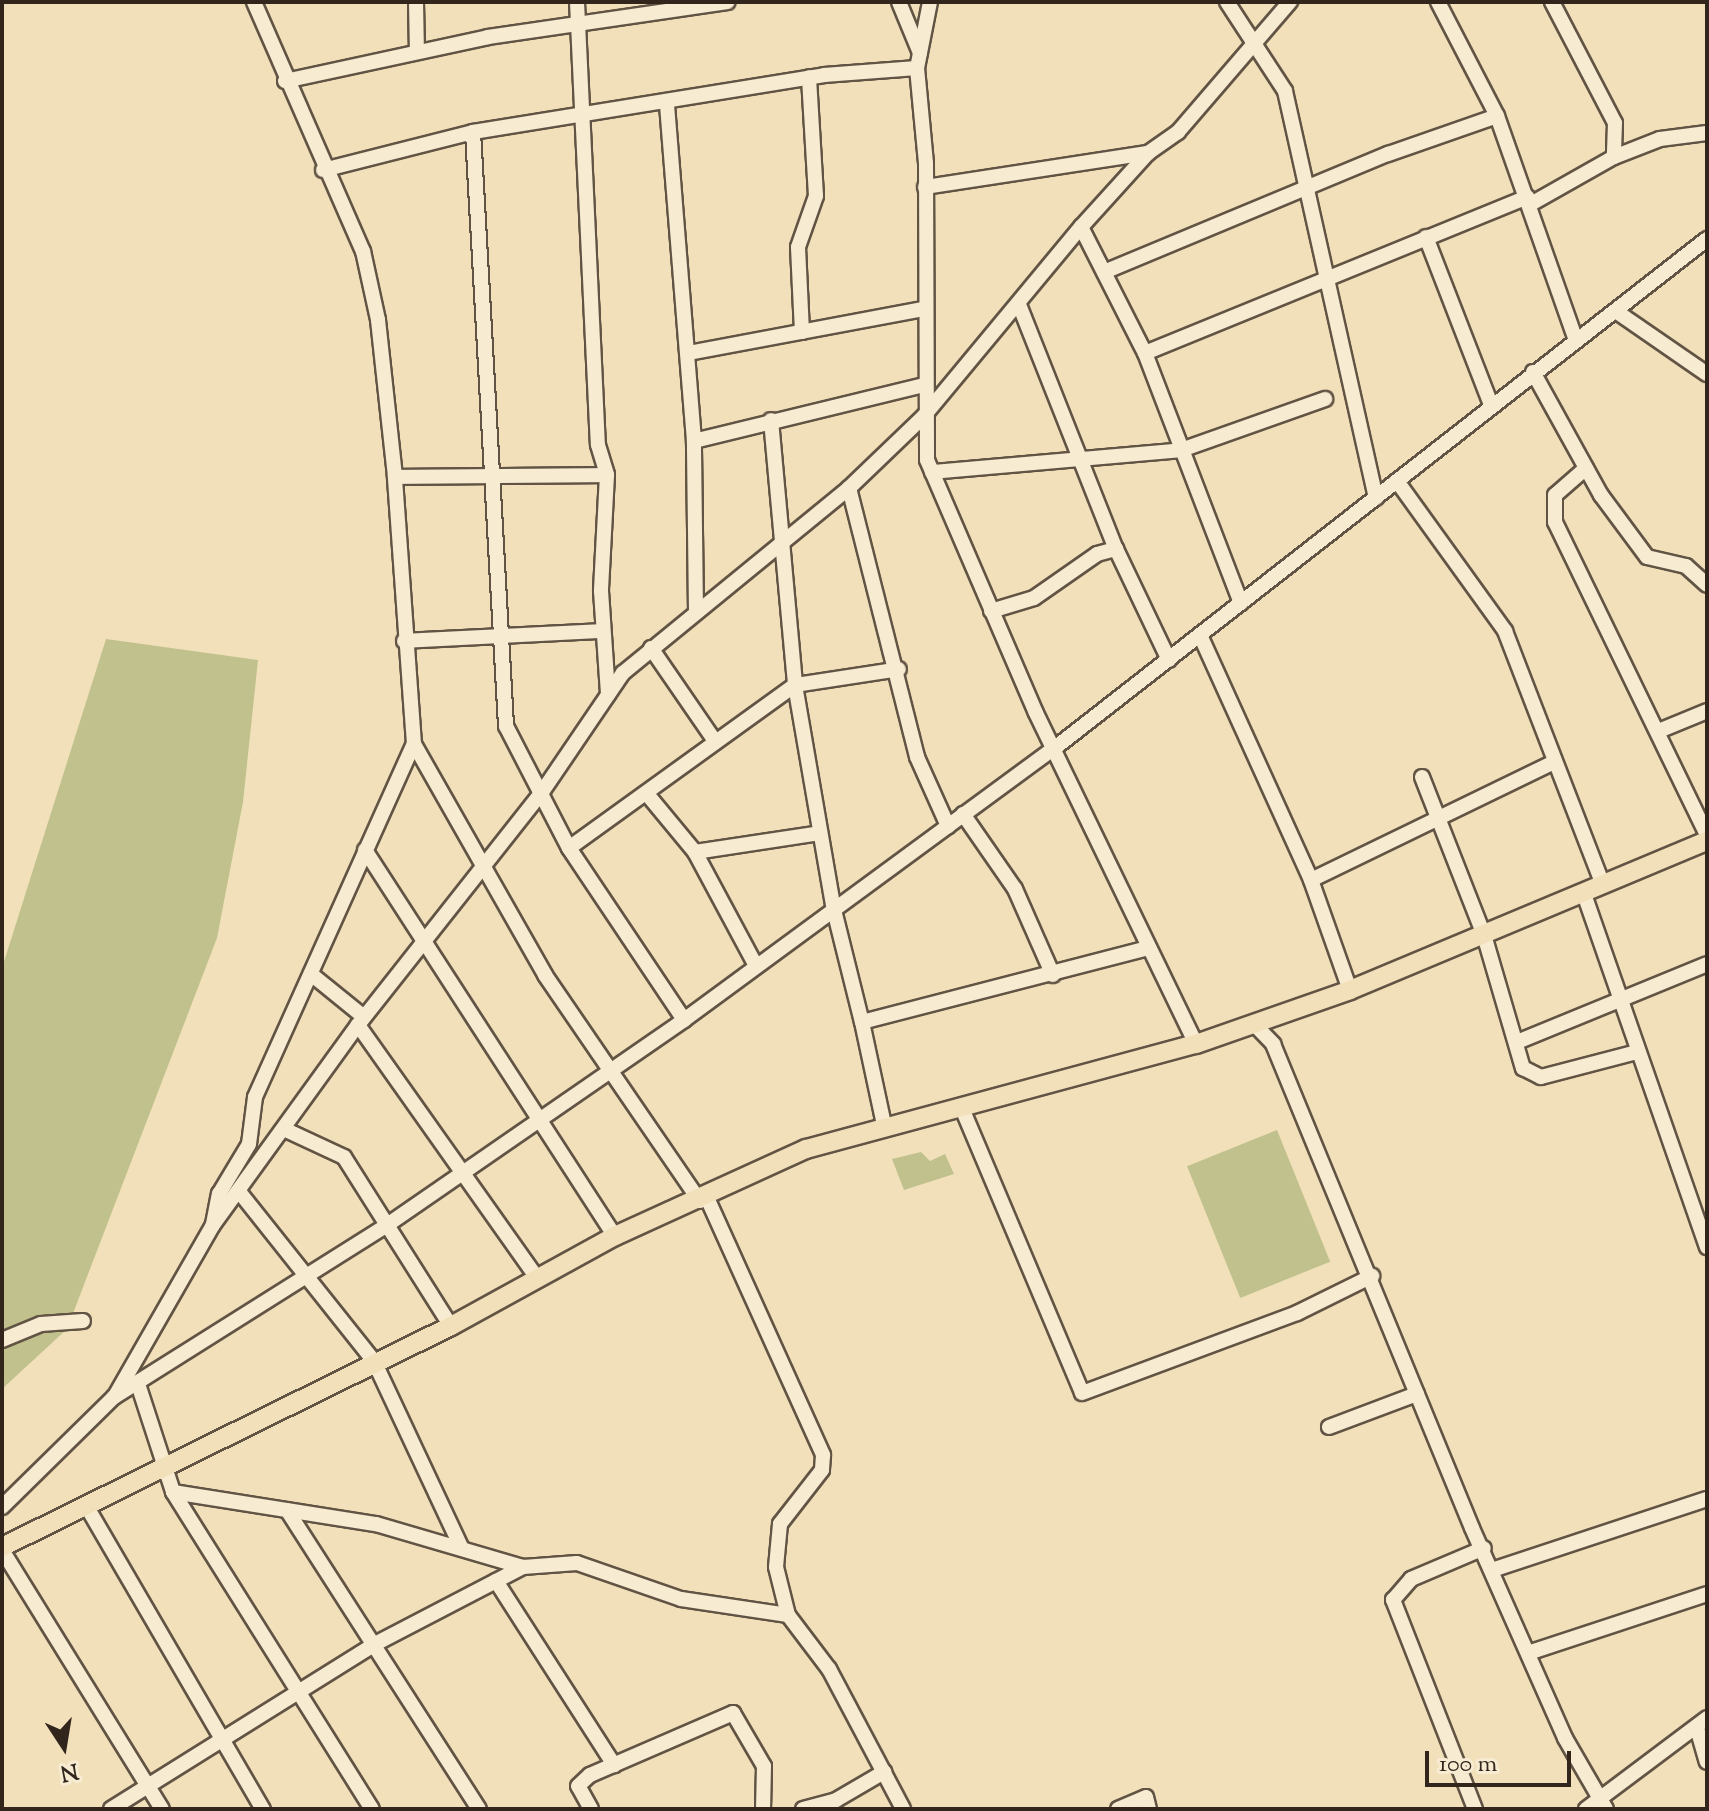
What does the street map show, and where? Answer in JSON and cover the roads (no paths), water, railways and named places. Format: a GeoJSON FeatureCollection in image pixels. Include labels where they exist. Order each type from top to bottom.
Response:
{"type":"FeatureCollection","features":[{"type":"Feature","properties":{"kind":"main road"},"geometry":{"type":"LineString","coordinates":[[2,1548],[374,1361],[451,1326],[536,1276],[615,1236],[704,1200],[806,1149],[884,1125],[1196,1044],[1254,1024],[1350,990],[1584,894],[1707,838]]}},
{"type":"Feature","properties":{"kind":"street"},"geometry":{"type":"LineString","coordinates":[[254,2],[368,272],[395,477],[404,641],[414,744],[480,866],[609,1073],[704,1200],[823,1455],[822,1470],[780,1524],[776,1567],[788,1615],[829,1669],[903,1809]]}},
{"type":"Feature","properties":{"kind":"street"},"geometry":{"type":"LineString","coordinates":[[416,2],[417,52]]}},
{"type":"Feature","properties":{"kind":"street"},"geometry":{"type":"LineString","coordinates":[[577,2],[598,445],[607,475],[602,631],[608,695]]}},
{"type":"Feature","properties":{"kind":"street"},"geometry":{"type":"LineString","coordinates":[[285,81],[417,52],[727,2]]}},
{"type":"Feature","properties":{"kind":"street"},"geometry":{"type":"LineString","coordinates":[[899,2],[918,61],[925,187],[924,416],[932,472],[991,611],[1196,1044]]}},
{"type":"Feature","properties":{"kind":"street"},"geometry":{"type":"LineString","coordinates":[[918,61],[930,2]]}},
{"type":"Feature","properties":{"kind":"street"},"geometry":{"type":"LineString","coordinates":[[1227,2],[1239,29],[1259,41],[1285,91],[1324,278],[1376,498]]}},
{"type":"Feature","properties":{"kind":"street"},"geometry":{"type":"LineString","coordinates":[[2,1507],[114,1397],[213,1225],[241,1194],[361,1021],[480,866],[542,792],[608,695],[651,648],[849,488],[924,416],[1020,307],[1081,227],[1148,153],[1178,132],[1290,2]]}},
{"type":"Feature","properties":{"kind":"street"},"geometry":{"type":"LineString","coordinates":[[1438,2],[1497,116],[1576,340]]}},
{"type":"Feature","properties":{"kind":"street"},"geometry":{"type":"LineString","coordinates":[[1552,2],[1615,123],[1614,157]]}},
{"type":"Feature","properties":{"kind":"street"},"geometry":{"type":"LineString","coordinates":[[323,170],[473,132],[583,119],[809,77],[918,61]]}},
{"type":"Feature","properties":{"kind":"street"},"geometry":{"type":"LineString","coordinates":[[802,332],[798,247],[816,196],[809,77]]}},
{"type":"Feature","properties":{"kind":"street"},"geometry":{"type":"LineString","coordinates":[[667,105],[694,441],[696,612]]}},
{"type":"Feature","properties":{"kind":"street"},"geometry":{"type":"LineString","coordinates":[[1104,272],[1497,116]]}},
{"type":"Feature","properties":{"kind":"street"},"geometry":{"type":"LineString","coordinates":[[473,132],[497,475],[496,636],[513,749],[542,792],[569,848],[684,1020]]}},
{"type":"Feature","properties":{"kind":"street"},"geometry":{"type":"LineString","coordinates":[[1145,353],[1426,237],[1528,201],[1614,157],[1660,139],[1707,133]]}},
{"type":"Feature","properties":{"kind":"street"},"geometry":{"type":"LineString","coordinates":[[925,187],[1148,153]]}},
{"type":"Feature","properties":{"kind":"street"},"geometry":{"type":"LineString","coordinates":[[1081,227],[1145,353],[1241,603]]}},
{"type":"Feature","properties":{"kind":"street"},"geometry":{"type":"LineString","coordinates":[[1426,237],[1491,405]]}},
{"type":"Feature","properties":{"kind":"street"},"geometry":{"type":"LineString","coordinates":[[114,1397],[390,1223],[460,1171],[537,1123],[684,1020],[1056,747],[1707,239]]}},
{"type":"Feature","properties":{"kind":"street"},"geometry":{"type":"LineString","coordinates":[[1020,307],[1085,461],[1116,549],[1169,660]]}},
{"type":"Feature","properties":{"kind":"street"},"geometry":{"type":"LineString","coordinates":[[688,353],[923,309]]}},
{"type":"Feature","properties":{"kind":"street"},"geometry":{"type":"LineString","coordinates":[[1617,312],[1707,374]]}},
{"type":"Feature","properties":{"kind":"street"},"geometry":{"type":"LineString","coordinates":[[1533,372],[1586,468],[1647,557],[1686,566],[1707,585]]}},
{"type":"Feature","properties":{"kind":"street"},"geometry":{"type":"LineString","coordinates":[[694,441],[923,385]]}},
{"type":"Feature","properties":{"kind":"street"},"geometry":{"type":"LineString","coordinates":[[932,472],[1085,461],[1181,450],[1325,399]]}},
{"type":"Feature","properties":{"kind":"street"},"geometry":{"type":"LineString","coordinates":[[771,420],[778,546],[795,685],[834,910],[884,1125]]}},
{"type":"Feature","properties":{"kind":"street"},"geometry":{"type":"LineString","coordinates":[[1586,468],[1555,495],[1551,510],[1613,653],[1661,730],[1707,838]]}},
{"type":"Feature","properties":{"kind":"street"},"geometry":{"type":"LineString","coordinates":[[395,477],[607,475]]}},
{"type":"Feature","properties":{"kind":"street"},"geometry":{"type":"LineString","coordinates":[[1397,481],[1505,631],[1552,763],[1603,885]]}},
{"type":"Feature","properties":{"kind":"street"},"geometry":{"type":"LineString","coordinates":[[849,488],[899,669],[917,757],[948,826]]}},
{"type":"Feature","properties":{"kind":"street"},"geometry":{"type":"LineString","coordinates":[[991,611],[1034,598],[1097,554],[1116,549]]}},
{"type":"Feature","properties":{"kind":"street"},"geometry":{"type":"LineString","coordinates":[[404,641],[602,631]]}},
{"type":"Feature","properties":{"kind":"street"},"geometry":{"type":"LineString","coordinates":[[1200,635],[1311,880],[1350,990]]}},
{"type":"Feature","properties":{"kind":"street"},"geometry":{"type":"LineString","coordinates":[[651,648],[715,741]]}},
{"type":"Feature","properties":{"kind":"street"},"geometry":{"type":"LineString","coordinates":[[569,848],[795,685],[899,669]]}},
{"type":"Feature","properties":{"kind":"street"},"geometry":{"type":"LineString","coordinates":[[1661,730],[1707,711]]}},
{"type":"Feature","properties":{"kind":"street"},"geometry":{"type":"LineString","coordinates":[[213,1225],[219,1194],[249,1144],[255,1097],[414,744]]}},
{"type":"Feature","properties":{"kind":"street"},"geometry":{"type":"LineString","coordinates":[[1311,880],[1436,824],[1552,763]]}},
{"type":"Feature","properties":{"kind":"street"},"geometry":{"type":"LineString","coordinates":[[1422,777],[1436,824],[1484,935],[1523,1068],[1541,1077],[1637,1052]]}},
{"type":"Feature","properties":{"kind":"street"},"geometry":{"type":"LineString","coordinates":[[647,794],[695,852],[756,966]]}},
{"type":"Feature","properties":{"kind":"street"},"geometry":{"type":"LineString","coordinates":[[963,814],[1015,889],[1053,975]]}},
{"type":"Feature","properties":{"kind":"street"},"geometry":{"type":"LineString","coordinates":[[695,852],[820,833]]}},
{"type":"Feature","properties":{"kind":"street"},"geometry":{"type":"LineString","coordinates":[[365,850],[421,944],[537,1123],[615,1236]]}},
{"type":"Feature","properties":{"kind":"street"},"geometry":{"type":"LineString","coordinates":[[1584,894],[1637,1052],[1704,1229],[1707,1247]]}},
{"type":"Feature","properties":{"kind":"street"},"geometry":{"type":"LineString","coordinates":[[862,1022],[1149,948]]}},
{"type":"Feature","properties":{"kind":"street"},"geometry":{"type":"LineString","coordinates":[[1517,1042],[1621,1002],[1707,964]]}},
{"type":"Feature","properties":{"kind":"street"},"geometry":{"type":"LineString","coordinates":[[311,974],[361,1021],[460,1171],[536,1276]]}},
{"type":"Feature","properties":{"kind":"street"},"geometry":{"type":"LineString","coordinates":[[1254,1024],[1273,1044],[1372,1276],[1417,1394],[1531,1652],[1565,1738],[1604,1802]]}},
{"type":"Feature","properties":{"kind":"street"},"geometry":{"type":"LineString","coordinates":[[961,1106],[1082,1393],[1372,1276]]}},
{"type":"Feature","properties":{"kind":"street"},"geometry":{"type":"LineString","coordinates":[[284,1129],[344,1157],[390,1223],[451,1326]]}},
{"type":"Feature","properties":{"kind":"street"},"geometry":{"type":"LineString","coordinates":[[241,1194],[374,1361],[461,1547]]}},
{"type":"Feature","properties":{"kind":"street"},"geometry":{"type":"LineString","coordinates":[[2,1340],[41,1324],[83,1321]]}},
{"type":"Feature","properties":{"kind":"street"},"geometry":{"type":"LineString","coordinates":[[138,1384],[173,1492],[302,1692],[372,1809]]}},
{"type":"Feature","properties":{"kind":"street"},"geometry":{"type":"LineString","coordinates":[[1329,1427],[1417,1394]]}},
{"type":"Feature","properties":{"kind":"street"},"geometry":{"type":"LineString","coordinates":[[173,1492],[287,1510],[461,1547],[523,1567],[577,1563],[632,1587],[788,1615]]}},
{"type":"Feature","properties":{"kind":"street"},"geometry":{"type":"LineString","coordinates":[[1495,1569],[1707,1499]]}},
{"type":"Feature","properties":{"kind":"street"},"geometry":{"type":"LineString","coordinates":[[87,1507],[263,1809]]}},
{"type":"Feature","properties":{"kind":"street"},"geometry":{"type":"LineString","coordinates":[[287,1510],[479,1809]]}},
{"type":"Feature","properties":{"kind":"street"},"geometry":{"type":"LineString","coordinates":[[2,1548],[150,1784],[162,1809]]}},
{"type":"Feature","properties":{"kind":"street"},"geometry":{"type":"LineString","coordinates":[[1475,1809],[1393,1600],[1411,1579],[1484,1548]]}},
{"type":"Feature","properties":{"kind":"street"},"geometry":{"type":"LineString","coordinates":[[111,1809],[373,1645],[523,1567]]}},
{"type":"Feature","properties":{"kind":"street"},"geometry":{"type":"LineString","coordinates":[[496,1581],[614,1765]]}},
{"type":"Feature","properties":{"kind":"street"},"geometry":{"type":"LineString","coordinates":[[1531,1652],[1707,1594]]}},
{"type":"Feature","properties":{"kind":"street"},"geometry":{"type":"LineString","coordinates":[[591,1809],[578,1786],[614,1765],[733,1713],[764,1766],[763,1809]]}},
{"type":"Feature","properties":{"kind":"street"},"geometry":{"type":"LineString","coordinates":[[1586,1809],[1604,1802],[1702,1723]]}},
{"type":"Feature","properties":{"kind":"street"},"geometry":{"type":"LineString","coordinates":[[1702,1723],[1707,1762]]}},
{"type":"Feature","properties":{"kind":"street"},"geometry":{"type":"LineString","coordinates":[[803,1809],[836,1800],[884,1772]]}},
{"type":"Feature","properties":{"kind":"street"},"geometry":{"type":"LineString","coordinates":[[1118,1809],[1148,1803]]}}]}
